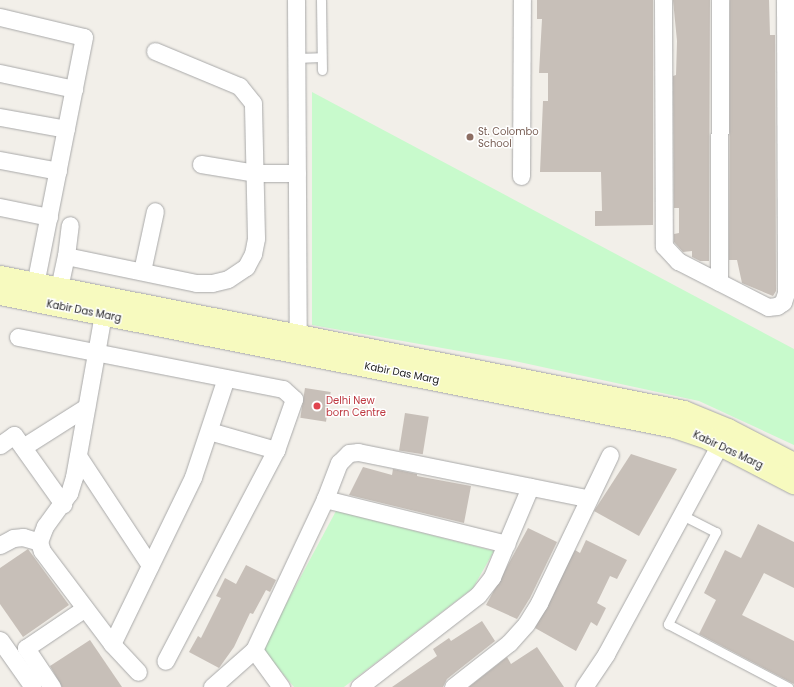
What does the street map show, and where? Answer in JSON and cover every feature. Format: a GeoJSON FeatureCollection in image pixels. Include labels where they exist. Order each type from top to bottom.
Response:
{"type":"FeatureCollection","features":[{"type":"Feature","properties":{"kind":"street"},"geometry":{"type":"LineString","coordinates":[[296,0],[298,344]]}},
{"type":"Feature","properties":{"kind":"street"},"geometry":{"type":"LineString","coordinates":[[521,176],[522,0]]}},
{"type":"Feature","properties":{"kind":"street"},"geometry":{"type":"LineString","coordinates":[[663,0],[664,246],[678,261],[768,307],[778,306],[790,293],[785,0]]}},
{"type":"Feature","properties":{"kind":"street"},"geometry":{"type":"LineString","coordinates":[[719,282],[720,0]]}},
{"type":"Feature","properties":{"kind":"street"},"geometry":{"type":"LineString","coordinates":[[0,17],[83,35],[74,89],[35,284]]}},
{"type":"Feature","properties":{"kind":"street"},"geometry":{"type":"LineString","coordinates":[[66,256],[196,283],[212,283],[228,279],[246,267],[253,254],[256,238],[255,112],[248,94],[239,86],[155,51]]}},
{"type":"Feature","properties":{"kind":"street"},"geometry":{"type":"LineString","coordinates":[[0,74],[74,89]]}},
{"type":"Feature","properties":{"kind":"street"},"geometry":{"type":"LineString","coordinates":[[0,117],[66,129]]}},
{"type":"Feature","properties":{"kind":"street"},"geometry":{"type":"LineString","coordinates":[[0,160],[58,171]]}},
{"type":"Feature","properties":{"kind":"street"},"geometry":{"type":"LineString","coordinates":[[202,164],[256,173],[297,173]]}},
{"type":"Feature","properties":{"kind":"street"},"geometry":{"type":"LineString","coordinates":[[0,207],[49,217]]}},
{"type":"Feature","properties":{"kind":"street"},"geometry":{"type":"LineString","coordinates":[[142,271],[155,211]]}},
{"type":"Feature","properties":{"kind":"street"},"geometry":{"type":"LineString","coordinates":[[59,288],[66,256],[70,225]]}},
{"type":"Feature","properties":{"kind":"street","name":"Kabir Das Marg"},"geometry":{"type":"LineString","coordinates":[[0,277],[59,288],[298,344],[724,437],[794,464]]}},
{"type":"Feature","properties":{"kind":"street","name":"Kabir Das Marg"},"geometry":{"type":"LineString","coordinates":[[0,294],[103,314],[298,344]]}},
{"type":"Feature","properties":{"kind":"street"},"geometry":{"type":"LineString","coordinates":[[103,314],[78,456],[69,494],[45,526],[39,542],[42,552],[112,644],[138,672]]}},
{"type":"Feature","properties":{"kind":"street"},"geometry":{"type":"LineString","coordinates":[[18,337],[283,389],[290,393],[293,404],[276,450],[166,661]]}},
{"type":"Feature","properties":{"kind":"street"},"geometry":{"type":"LineString","coordinates":[[112,644],[192,478],[226,378]]}},
{"type":"Feature","properties":{"kind":"street"},"geometry":{"type":"LineString","coordinates":[[23,447],[86,407]]}},
{"type":"Feature","properties":{"kind":"street"},"geometry":{"type":"LineString","coordinates":[[209,431],[276,450]]}},
{"type":"Feature","properties":{"kind":"street"},"geometry":{"type":"LineString","coordinates":[[0,445],[14,435],[63,504]]}},
{"type":"Feature","properties":{"kind":"street"},"geometry":{"type":"LineString","coordinates":[[584,687],[606,654],[724,437]]}},
{"type":"Feature","properties":{"kind":"street","name":"Kabir Das Marg"},"geometry":{"type":"LineString","coordinates":[[724,437],[794,483]]}},
{"type":"Feature","properties":{"kind":"street"},"geometry":{"type":"LineString","coordinates":[[212,687],[254,650],[325,499],[339,463],[349,453],[358,452],[587,498]]}},
{"type":"Feature","properties":{"kind":"street"},"geometry":{"type":"LineString","coordinates":[[78,456],[150,565]]}},
{"type":"Feature","properties":{"kind":"street"},"geometry":{"type":"LineString","coordinates":[[453,687],[509,643],[526,624],[539,603],[587,498],[610,456]]}},
{"type":"Feature","properties":{"kind":"street"},"geometry":{"type":"LineString","coordinates":[[359,687],[478,595],[492,577],[530,487]]}},
{"type":"Feature","properties":{"kind":"street"},"geometry":{"type":"LineString","coordinates":[[325,499],[507,544]]}},
{"type":"Feature","properties":{"kind":"street"},"geometry":{"type":"LineString","coordinates":[[1,543],[23,537],[39,542]]}},
{"type":"Feature","properties":{"kind":"street"},"geometry":{"type":"LineString","coordinates":[[52,687],[26,648],[85,608]]}},
{"type":"Feature","properties":{"kind":"street"},"geometry":{"type":"LineString","coordinates":[[0,640],[33,687]]}},
{"type":"Feature","properties":{"kind":"street"},"geometry":{"type":"LineString","coordinates":[[254,650],[281,687]]}},
{"type":"Feature","properties":{"kind":"lane"},"geometry":{"type":"LineString","coordinates":[[321,0],[322,70]]}},
{"type":"Feature","properties":{"kind":"lane"},"geometry":{"type":"LineString","coordinates":[[296,58],[321,57]]}},
{"type":"Feature","properties":{"kind":"lane"},"geometry":{"type":"LineString","coordinates":[[682,515],[716,532],[668,624],[788,687]]}},
{"type":"Feature","properties":{"kind":"green space"},"geometry":{"type":"Polygon","coordinates":[[[312,92],[794,349],[794,445],[699,401],[510,360],[312,325],[312,92]]]}},
{"type":"Feature","properties":{"kind":"green space"},"geometry":{"type":"Polygon","coordinates":[[[336,511],[494,551],[473,588],[344,687],[294,687],[262,649],[336,511]]]}},
{"type":"Feature","properties":{"kind":"building"},"geometry":{"type":"Polygon","coordinates":[[[537,0],[653,0],[653,225],[595,226],[595,211],[602,211],[601,172],[540,172],[543,101],[548,101],[548,73],[539,73],[542,19],[537,19],[537,0]]]}},
{"type":"Feature","properties":{"kind":"building"},"geometry":{"type":"Polygon","coordinates":[[[673,0],[710,0],[709,261],[700,261],[692,257],[692,251],[683,252],[674,242],[674,234],[679,233],[679,208],[674,208],[673,76],[676,75],[677,41],[673,0]]]}},
{"type":"Feature","properties":{"kind":"building"},"geometry":{"type":"Polygon","coordinates":[[[730,0],[769,0],[770,35],[775,35],[776,291],[773,296],[742,283],[737,260],[729,260],[730,0]]]}},
{"type":"Feature","properties":{"kind":"building"},"geometry":{"type":"Polygon","coordinates":[[[305,388],[331,392],[326,422],[300,418],[305,388]]]}},
{"type":"Feature","properties":{"kind":"building"},"geometry":{"type":"Polygon","coordinates":[[[405,413],[429,417],[423,454],[399,451],[405,413]]]}},
{"type":"Feature","properties":{"kind":"building"},"geometry":{"type":"Polygon","coordinates":[[[631,454],[677,469],[639,536],[594,511],[631,454]]]}},
{"type":"Feature","properties":{"kind":"building"},"geometry":{"type":"Polygon","coordinates":[[[363,467],[392,475],[393,469],[417,474],[417,476],[471,486],[464,523],[349,495],[363,467]]]}},
{"type":"Feature","properties":{"kind":"building"},"geometry":{"type":"Polygon","coordinates":[[[758,524],[794,542],[794,588],[764,573],[742,615],[794,641],[794,684],[699,634],[716,600],[704,593],[725,550],[741,558],[758,524]]]}},
{"type":"Feature","properties":{"kind":"building"},"geometry":{"type":"Polygon","coordinates":[[[528,528],[557,542],[530,598],[517,619],[486,605],[528,528]]]}},
{"type":"Feature","properties":{"kind":"building"},"geometry":{"type":"Polygon","coordinates":[[[586,540],[627,560],[617,579],[610,576],[597,603],[606,608],[597,626],[591,622],[576,651],[535,628],[575,550],[580,553],[586,540]]]}},
{"type":"Feature","properties":{"kind":"building"},"geometry":{"type":"Polygon","coordinates":[[[28,549],[69,605],[23,637],[0,604],[0,568],[28,549]]]}},
{"type":"Feature","properties":{"kind":"building"},"geometry":{"type":"Polygon","coordinates":[[[246,565],[276,580],[270,592],[266,590],[253,614],[250,613],[234,647],[219,668],[189,652],[198,636],[201,638],[221,598],[216,596],[225,578],[236,584],[246,565]]]}},
{"type":"Feature","properties":{"kind":"building"},"geometry":{"type":"Polygon","coordinates":[[[482,621],[495,641],[447,679],[443,687],[392,687],[437,656],[433,649],[449,638],[451,641],[482,621]]]}},
{"type":"Feature","properties":{"kind":"building"},"geometry":{"type":"Polygon","coordinates":[[[90,640],[122,687],[62,687],[50,666],[90,640]]]}},
{"type":"Feature","properties":{"kind":"building"},"geometry":{"type":"Polygon","coordinates":[[[537,647],[564,687],[469,687],[507,657],[511,664],[537,647]]]}},
{"type":"Feature","properties":{"kind":"place","name":"St. Colombo School"},"geometry":{"type":"Point","coordinates":[470,137]}},
{"type":"Feature","properties":{"kind":"place","name":"Delhi New born Centre"},"geometry":{"type":"Point","coordinates":[317,406]}}]}
